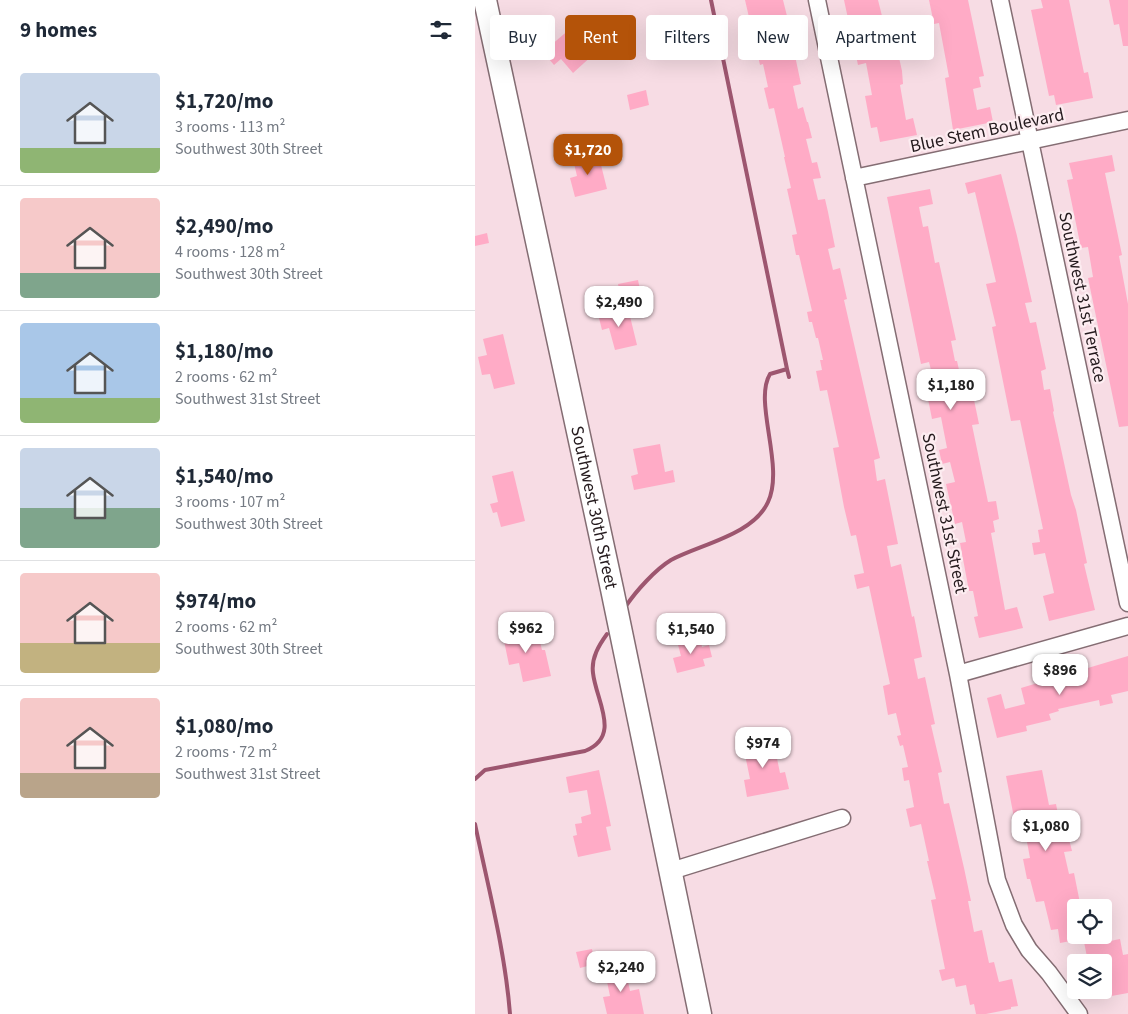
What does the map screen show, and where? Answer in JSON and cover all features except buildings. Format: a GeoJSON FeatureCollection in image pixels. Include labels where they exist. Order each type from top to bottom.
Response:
{"type":"FeatureCollection","features":[{"type":"Feature","properties":{"kind":"street","name":"Southwest 30th Street"},"geometry":{"type":"LineString","coordinates":[[485,0],[565,367],[700,1014]]}},
{"type":"Feature","properties":{"kind":"street","name":"Southwest 31st Street"},"geometry":{"type":"LineString","coordinates":[[817,0],[958,674],[986,824],[1002,896],[1014,925],[1029,950],[1049,973],[1079,1014]]}},
{"type":"Feature","properties":{"kind":"street","name":"Southwest 31st Terrace"},"geometry":{"type":"LineString","coordinates":[[1000,0],[1128,603]]}},
{"type":"Feature","properties":{"kind":"street","name":"Blue Stem Boulevard"},"geometry":{"type":"LineString","coordinates":[[854,178],[1128,120]]}},
{"type":"Feature","properties":{"kind":"street"},"geometry":{"type":"LineString","coordinates":[[958,674],[1128,626]]}},
{"type":"Feature","properties":{"kind":"street"},"geometry":{"type":"LineString","coordinates":[[671,871],[842,818]]}},
{"type":"Feature","properties":{"kind":"waterway"},"geometry":{"type":"LineString","coordinates":[[711,0],[787,369]]}},
{"type":"Feature","properties":{"kind":"waterway"},"geometry":{"type":"LineString","coordinates":[[626,606],[647,581],[665,564],[683,554],[739,531],[761,513],[768,502],[772,487],[773,471],[766,417],[766,386],[770,374],[787,369],[789,377]]}},
{"type":"Feature","properties":{"kind":"waterway"},"geometry":{"type":"LineString","coordinates":[[475,779],[485,770],[585,751],[596,744],[602,736],[605,727],[602,706],[595,684],[593,662],[607,634]]}},
{"type":"Feature","properties":{"kind":"waterway"},"geometry":{"type":"LineString","coordinates":[[475,824],[500,942],[510,1014]]}}]}
